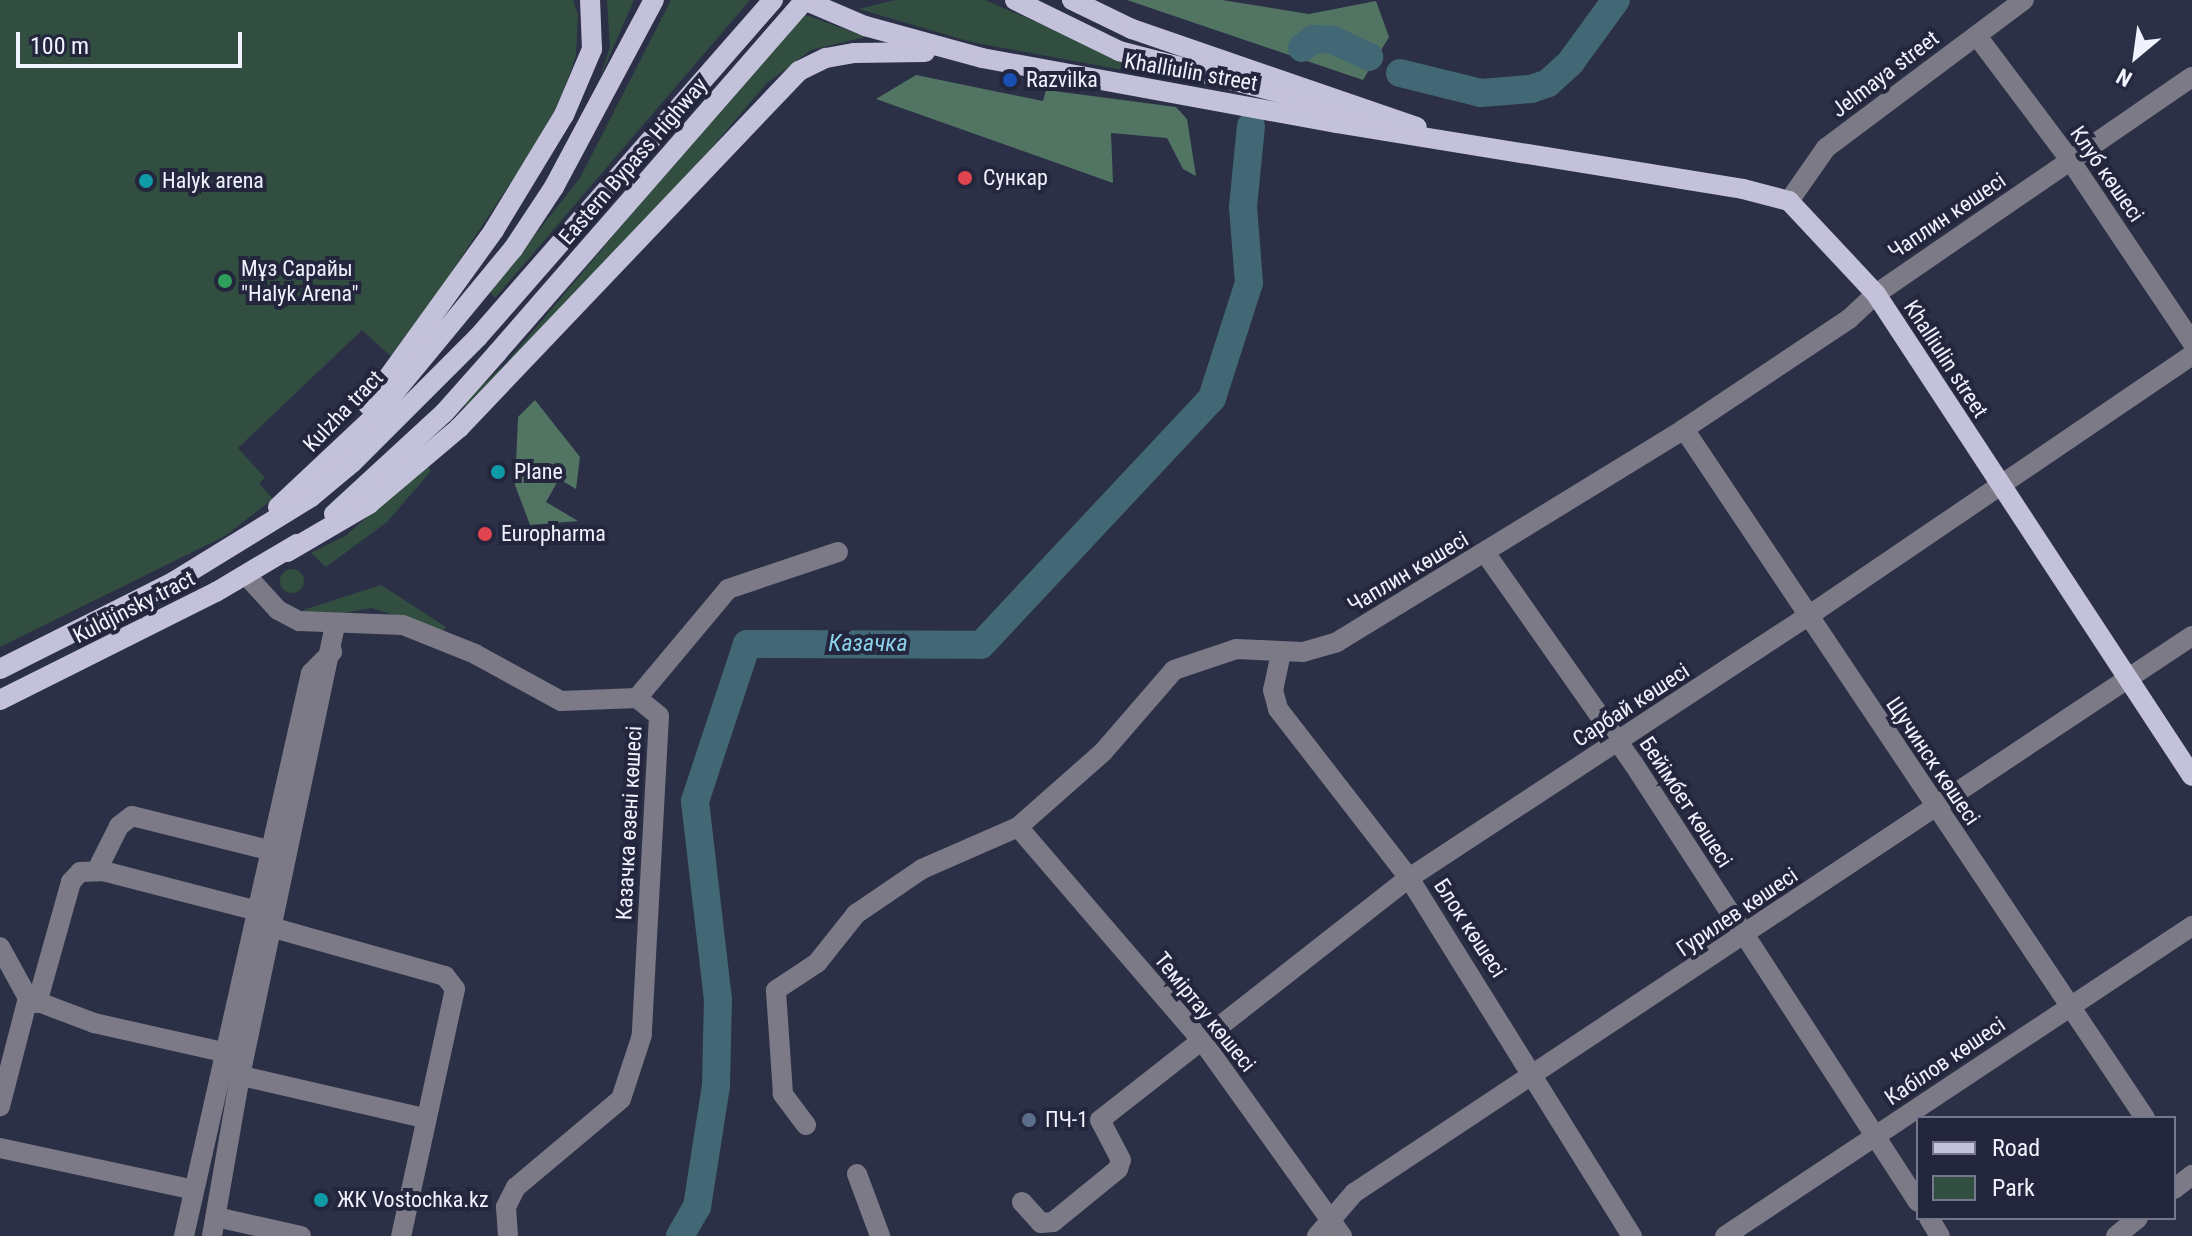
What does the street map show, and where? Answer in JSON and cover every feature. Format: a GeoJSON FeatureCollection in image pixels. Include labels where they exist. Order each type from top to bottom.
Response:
{"type":"FeatureCollection","features":[{"type":"Feature","properties":{"kind":"main road"},"geometry":{"type":"LineString","coordinates":[[297,491],[400,365],[542,154],[592,49],[590,0]]}},
{"type":"Feature","properties":{"kind":"main road","name":"Kulzha tract"},"geometry":{"type":"LineString","coordinates":[[223,553],[297,491],[376,415],[513,249],[554,187],[654,0]]}},
{"type":"Feature","properties":{"kind":"main road","name":"Eastern Bypass Highway"},"geometry":{"type":"LineString","coordinates":[[478,337],[773,0]]}},
{"type":"Feature","properties":{"kind":"main road","name":"Eastern Bypass Highway"},"geometry":{"type":"LineString","coordinates":[[287,552],[382,474],[497,353],[804,0]]}},
{"type":"Feature","properties":{"kind":"main road","name":"Khalliulin street"},"geometry":{"type":"LineString","coordinates":[[804,0],[865,26],[982,58],[1529,155],[1743,189],[1789,201],[1876,294],[1999,486],[2192,776]]}},
{"type":"Feature","properties":{"kind":"main road","name":"Khalliulin street"},"geometry":{"type":"LineString","coordinates":[[1015,0],[1119,51],[1168,67],[1529,155]]}},
{"type":"Feature","properties":{"kind":"main road"},"geometry":{"type":"LineString","coordinates":[[1072,0],[1132,29],[1417,127]]}},
{"type":"Feature","properties":{"kind":"main road"},"geometry":{"type":"LineString","coordinates":[[287,552],[369,504],[459,428],[799,71],[826,58],[877,51],[982,58]]}},
{"type":"Feature","properties":{"kind":"main road","name":"Kulzha tract"},"geometry":{"type":"LineString","coordinates":[[223,553],[311,497],[478,337]]}},
{"type":"Feature","properties":{"kind":"main road","name":"Kuldjinsky tract"},"geometry":{"type":"LineString","coordinates":[[0,700],[287,552]]}},
{"type":"Feature","properties":{"kind":"main road","name":"Kuldjinsky tract"},"geometry":{"type":"LineString","coordinates":[[0,669],[223,553]]}},
{"type":"Feature","properties":{"kind":"street","name":"Jelmaya street"},"geometry":{"type":"LineString","coordinates":[[1789,201],[1826,148],[2024,0]]}},
{"type":"Feature","properties":{"kind":"street","name":"Клуб көшесі"},"geometry":{"type":"LineString","coordinates":[[1977,36],[2070,160],[2192,342]]}},
{"type":"Feature","properties":{"kind":"street","name":"Чаплин көшесі"},"geometry":{"type":"LineString","coordinates":[[806,1125],[783,1094],[776,990],[817,963],[856,914],[922,869],[1018,827],[1103,752],[1174,670],[1236,649],[1281,653],[1337,642],[1486,554],[1684,429],[1849,319],[1876,294],[2192,77]]}},
{"type":"Feature","properties":{"kind":"street","name":"Сарбай көшесі"},"geometry":{"type":"LineString","coordinates":[[1022,1202],[1041,1223],[1053,1222],[1118,1169],[1121,1160],[1113,1141],[1100,1126],[1110,1112],[1409,878],[1806,618],[2192,355]]}},
{"type":"Feature","properties":{"kind":"street","name":"Щучинск көшесі"},"geometry":{"type":"LineString","coordinates":[[1684,429],[1806,618],[2144,1116]]}},
{"type":"Feature","properties":{"kind":"street"},"geometry":{"type":"LineString","coordinates":[[637,698],[728,589],[838,552]]}},
{"type":"Feature","properties":{"kind":"street","name":"Бейімбет көшесі"},"geometry":{"type":"LineString","coordinates":[[1486,554],[1618,742],[1916,1199]]}},
{"type":"Feature","properties":{"kind":"street","name":"Казачка өзені көшесі"},"geometry":{"type":"LineString","coordinates":[[246,575],[278,610],[299,621],[335,625],[372,620],[403,625],[475,654],[561,701],[637,698],[659,716],[642,1035],[621,1099],[516,1187],[506,1207],[503,1228],[508,1236]]}},
{"type":"Feature","properties":{"kind":"street"},"geometry":{"type":"LineString","coordinates":[[184,1236],[194,1190],[274,928],[335,625]]}},
{"type":"Feature","properties":{"kind":"street","name":"Гурилев көшесі"},"geometry":{"type":"LineString","coordinates":[[1317,1236],[1337,1228],[1354,1193],[1745,936],[2192,636]]}},
{"type":"Feature","properties":{"kind":"street"},"geometry":{"type":"LineString","coordinates":[[301,1236],[214,1227],[232,1064],[258,911],[311,673],[332,652]]}},
{"type":"Feature","properties":{"kind":"street","name":"Блок көшесі"},"geometry":{"type":"LineString","coordinates":[[1281,653],[1273,690],[1278,709],[1409,878],[1536,1074],[1632,1236]]}},
{"type":"Feature","properties":{"kind":"street"},"geometry":{"type":"LineString","coordinates":[[97,870],[119,826],[132,816],[272,851]]}},
{"type":"Feature","properties":{"kind":"street","name":"Теміртау көшесі"},"geometry":{"type":"LineString","coordinates":[[1018,827],[1203,1042],[1337,1228]]}},
{"type":"Feature","properties":{"kind":"street"},"geometry":{"type":"LineString","coordinates":[[0,1106],[71,882],[80,872],[97,870],[258,911]]}},
{"type":"Feature","properties":{"kind":"street","name":"Кабілов көшесі"},"geometry":{"type":"LineString","coordinates":[[1725,1236],[2192,926]]}},
{"type":"Feature","properties":{"kind":"street"},"geometry":{"type":"LineString","coordinates":[[274,928],[451,980],[455,989],[424,1118],[401,1236]]}},
{"type":"Feature","properties":{"kind":"street"},"geometry":{"type":"LineString","coordinates":[[0,947],[33,1000],[94,1023],[424,1118]]}},
{"type":"Feature","properties":{"kind":"street"},"geometry":{"type":"LineString","coordinates":[[0,1148],[194,1190]]}},
{"type":"Feature","properties":{"kind":"street"},"geometry":{"type":"LineString","coordinates":[[857,1174],[880,1236]]}},
{"type":"Feature","properties":{"kind":"street"},"geometry":{"type":"LineString","coordinates":[[2116,1236],[2136,1220]]}},
{"type":"Feature","properties":{"kind":"green space","name":"Мұз Сарайы \"Halyk Arena\""},"geometry":{"type":"Polygon","coordinates":[[[0,0],[573,0],[578,15],[576,56],[554,117],[394,359],[362,330],[238,448],[265,478],[259,483],[273,499],[225,536],[0,647],[0,0]]]}},
{"type":"Feature","properties":{"kind":"green space"},"geometry":{"type":"Polygon","coordinates":[[[607,0],[634,0],[599,80],[610,47],[607,0]]]}},
{"type":"Feature","properties":{"kind":"green space"},"geometry":{"type":"Polygon","coordinates":[[[671,0],[750,0],[495,298],[490,292],[580,178],[671,0]]]}},
{"type":"Feature","properties":{"kind":"green space"},"geometry":{"type":"Polygon","coordinates":[[[895,0],[985,0],[1166,78],[971,42],[859,9],[895,0]]]}},
{"type":"Feature","properties":{"kind":"green space"},"geometry":{"type":"Polygon","coordinates":[[[1127,0],[1222,0],[1309,14],[1376,1],[1389,37],[1363,80],[1127,0]]]}},
{"type":"Feature","properties":{"kind":"green space"},"geometry":{"type":"Polygon","coordinates":[[[801,13],[866,37],[811,50],[767,83],[643,228],[468,412],[463,403],[506,363],[801,13]]]}},
{"type":"Feature","properties":{"kind":"green space"},"geometry":{"type":"Polygon","coordinates":[[[916,75],[1043,101],[1046,90],[1176,107],[1187,119],[1196,176],[1183,169],[1167,138],[1111,133],[1113,183],[876,99],[916,75]]]}},
{"type":"Feature","properties":{"kind":"green space"},"geometry":{"type":"Polygon","coordinates":[[[535,400],[580,457],[576,489],[559,479],[546,502],[578,521],[530,525],[515,485],[518,417],[535,400]]]}},
{"type":"Feature","properties":{"kind":"green space"},"geometry":{"type":"Polygon","coordinates":[[[427,466],[431,471],[387,522],[326,567],[311,553],[345,536],[427,466]]]}},
{"type":"Feature","properties":{"kind":"green space"},"geometry":{"type":"Polygon","coordinates":[[[292,569],[303,576],[304,581],[297,592],[292,593],[281,586],[280,581],[287,570],[292,569]]]}},
{"type":"Feature","properties":{"kind":"green space"},"geometry":{"type":"Polygon","coordinates":[[[381,585],[446,627],[443,631],[372,608],[315,618],[303,610],[381,585]]]}},
{"type":"Feature","properties":{"kind":"waterway","name":"Казачка"},"geometry":{"type":"LineString","coordinates":[[1400,73],[1481,93],[1531,89],[1548,83],[1570,63],[1616,0]]}},
{"type":"Feature","properties":{"kind":"waterway","name":"Казачка"},"geometry":{"type":"LineString","coordinates":[[1302,48],[1313,39],[1333,40],[1369,57]]}},
{"type":"Feature","properties":{"kind":"waterway","name":"Казачка"},"geometry":{"type":"LineString","coordinates":[[680,1236],[697,1207],[716,1085],[718,1000],[695,801],[747,644],[981,645],[1212,398],[1249,283],[1243,207],[1251,126]]}},
{"type":"Feature","properties":{"kind":"place","name":"Razvilka"},"geometry":{"type":"Point","coordinates":[1010,80]}},
{"type":"Feature","properties":{"kind":"place","name":"Сункар"},"geometry":{"type":"Point","coordinates":[965,178]}},
{"type":"Feature","properties":{"kind":"place","name":"Halyk arena"},"geometry":{"type":"Point","coordinates":[146,181]}},
{"type":"Feature","properties":{"kind":"place","name":"Мұз Сарайы \"Halyk Arena\""},"geometry":{"type":"Point","coordinates":[225,281]}},
{"type":"Feature","properties":{"kind":"place","name":"Plane"},"geometry":{"type":"Point","coordinates":[498,472]}},
{"type":"Feature","properties":{"kind":"place","name":"Europharma"},"geometry":{"type":"Point","coordinates":[485,534]}},
{"type":"Feature","properties":{"kind":"place","name":"ПЧ-1"},"geometry":{"type":"Point","coordinates":[1029,1120]}},
{"type":"Feature","properties":{"kind":"place","name":"ЖК Vostochka.kz"},"geometry":{"type":"Point","coordinates":[321,1200]}}]}
